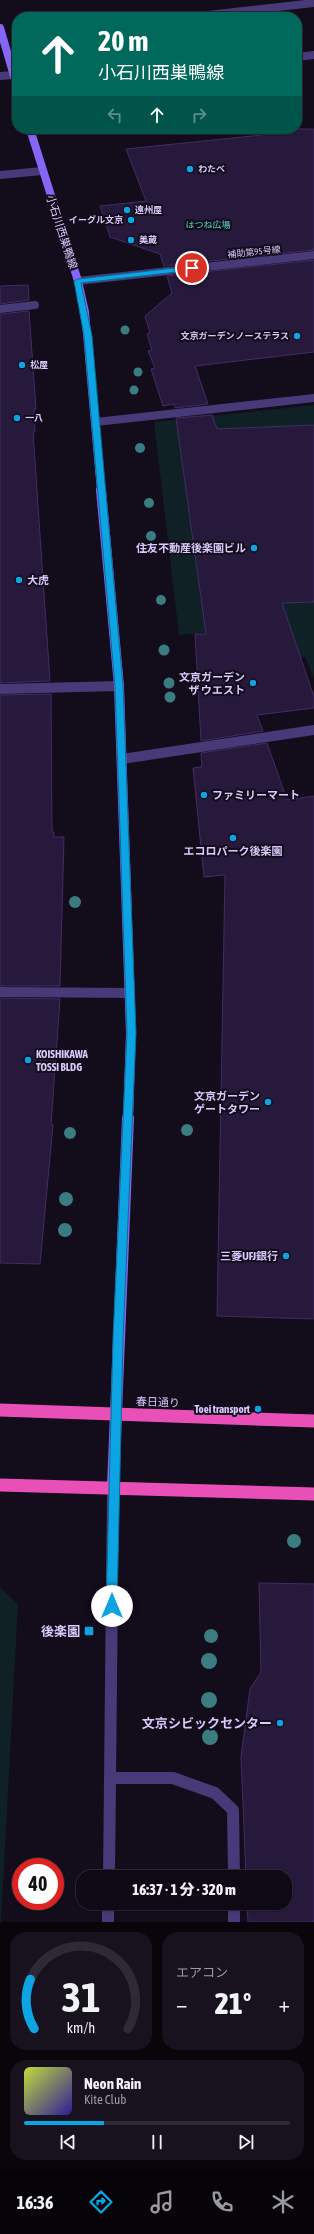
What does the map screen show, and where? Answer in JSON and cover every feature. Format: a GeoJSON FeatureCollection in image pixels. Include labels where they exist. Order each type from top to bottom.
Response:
{"type":"FeatureCollection","features":[{"type":"Feature","properties":{"kind":"highway","name":"春日通り"},"geometry":{"type":"LineString","coordinates":[[0,1410],[314,1421]]}},
{"type":"Feature","properties":{"kind":"highway"},"geometry":{"type":"LineString","coordinates":[[0,1485],[113,1487],[314,1494]]}},
{"type":"Feature","properties":{"kind":"main road"},"geometry":{"type":"LineString","coordinates":[[0,28],[12,67]]}},
{"type":"Feature","properties":{"kind":"main road","name":"小石川西巣鴨線"},"geometry":{"type":"LineString","coordinates":[[31,134],[78,281],[85,312],[119,686],[131,1033],[113,1487]]}},
{"type":"Feature","properties":{"kind":"street"},"geometry":{"type":"LineString","coordinates":[[234,12],[314,3]]}},
{"type":"Feature","properties":{"kind":"street"},"geometry":{"type":"LineString","coordinates":[[302,56],[314,55]]}},
{"type":"Feature","properties":{"kind":"street"},"geometry":{"type":"LineString","coordinates":[[0,76],[12,74]]}},
{"type":"Feature","properties":{"kind":"street"},"geometry":{"type":"LineString","coordinates":[[0,175],[42,171]]}},
{"type":"Feature","properties":{"kind":"street","name":"補助第95号線"},"geometry":{"type":"LineString","coordinates":[[78,281],[314,255]]}},
{"type":"Feature","properties":{"kind":"street"},"geometry":{"type":"LineString","coordinates":[[0,309],[35,305]]}},
{"type":"Feature","properties":{"kind":"street"},"geometry":{"type":"LineString","coordinates":[[96,422],[314,398]]}},
{"type":"Feature","properties":{"kind":"street"},"geometry":{"type":"LineString","coordinates":[[0,689],[119,686]]}},
{"type":"Feature","properties":{"kind":"street"},"geometry":{"type":"LineString","coordinates":[[122,759],[314,730]]}},
{"type":"Feature","properties":{"kind":"street"},"geometry":{"type":"LineString","coordinates":[[0,992],[130,993]]}},
{"type":"Feature","properties":{"kind":"street"},"geometry":{"type":"LineString","coordinates":[[109,1870],[113,1487]]}},
{"type":"Feature","properties":{"kind":"street"},"geometry":{"type":"LineString","coordinates":[[111,1778],[173,1778],[215,1793],[233,1810],[234,1870]]}},
{"type":"Feature","properties":{"kind":"street"},"geometry":{"type":"LineString","coordinates":[[108,1910],[108,1922]]}},
{"type":"Feature","properties":{"kind":"street"},"geometry":{"type":"LineString","coordinates":[[234,1910],[234,1922]]}},
{"type":"Feature","properties":{"kind":"shaded area"},"geometry":{"type":"Polygon","coordinates":[[[314,405],[314,425],[178,431],[202,607],[314,601],[314,678],[305,657],[255,661],[252,628],[179,635],[154,422],[314,405]]]}},
{"type":"Feature","properties":{"kind":"shaded area"},"geometry":{"type":"Polygon","coordinates":[[[0,1587],[18,1604],[1,1922],[0,1922],[0,1587]]]}},
{"type":"Feature","properties":{"kind":"building"},"geometry":{"type":"Polygon","coordinates":[[[302,129],[314,129],[314,250],[164,266],[160,254],[110,237],[100,206],[146,201],[126,149],[262,135],[302,134],[302,129]]]}},
{"type":"Feature","properties":{"kind":"building"},"geometry":{"type":"Polygon","coordinates":[[[314,260],[314,352],[195,366],[208,404],[175,408],[174,404],[163,406],[151,369],[155,368],[148,351],[152,350],[147,334],[150,333],[145,316],[172,293],[167,276],[314,260]]]}},
{"type":"Feature","properties":{"kind":"building"},"geometry":{"type":"Polygon","coordinates":[[[28,285],[29,300],[0,304],[0,286],[28,285]]]}},
{"type":"Feature","properties":{"kind":"building"},"geometry":{"type":"Polygon","coordinates":[[[29,311],[36,409],[34,409],[35,432],[33,432],[50,681],[0,683],[0,314],[29,311]]]}},
{"type":"Feature","properties":{"kind":"building","name":"住友不動産後楽園ビル"},"geometry":{"type":"Polygon","coordinates":[[[212,415],[217,429],[314,425],[314,602],[282,603],[314,697],[314,708],[257,715],[263,731],[201,741],[195,634],[206,634],[176,418],[212,415]]]}},
{"type":"Feature","properties":{"kind":"building"},"geometry":{"type":"Polygon","coordinates":[[[51,694],[52,832],[54,832],[54,837],[64,837],[60,986],[0,986],[0,695],[51,694]]]}},
{"type":"Feature","properties":{"kind":"building","name":"文京ガーデン ゲートタワー"},"geometry":{"type":"Polygon","coordinates":[[[267,743],[287,800],[314,796],[314,1319],[217,1316],[225,875],[204,877],[193,768],[202,767],[201,753],[267,743]]]}},
{"type":"Feature","properties":{"kind":"building"},"geometry":{"type":"Polygon","coordinates":[[[0,998],[60,999],[51,1125],[53,1125],[40,1264],[0,1263],[0,998]]]}},
{"type":"Feature","properties":{"kind":"building","name":"文京シビックセンター"},"geometry":{"type":"Polygon","coordinates":[[[259,1583],[314,1584],[314,1922],[248,1922],[247,1910],[292,1910],[292,1870],[246,1870],[241,1757],[250,1689],[261,1672],[259,1583]]]}},
{"type":"Feature","properties":{"kind":"place","name":"わたべ"},"geometry":{"type":"Point","coordinates":[190,169]}},
{"type":"Feature","properties":{"kind":"place","name":"遠州屋"},"geometry":{"type":"Point","coordinates":[127,210]}},
{"type":"Feature","properties":{"kind":"place","name":"イーグル文京"},"geometry":{"type":"Point","coordinates":[131,220]}},
{"type":"Feature","properties":{"kind":"place","name":"美蔵"},"geometry":{"type":"Point","coordinates":[131,240]}},
{"type":"Feature","properties":{"kind":"place","name":"文京ガーデン ノーステラス"},"geometry":{"type":"Point","coordinates":[297,336]}},
{"type":"Feature","properties":{"kind":"place","name":"松屋"},"geometry":{"type":"Point","coordinates":[22,365]}},
{"type":"Feature","properties":{"kind":"place","name":"一八"},"geometry":{"type":"Point","coordinates":[17,418]}},
{"type":"Feature","properties":{"kind":"place","name":"住友不動産後楽園ビル"},"geometry":{"type":"Point","coordinates":[254,548]}},
{"type":"Feature","properties":{"kind":"place","name":"大虎"},"geometry":{"type":"Point","coordinates":[19,580]}},
{"type":"Feature","properties":{"kind":"place","name":"文京ガーデン ザ ウエスト"},"geometry":{"type":"Point","coordinates":[253,683]}},
{"type":"Feature","properties":{"kind":"place","name":"ファミリーマート"},"geometry":{"type":"Point","coordinates":[204,795]}},
{"type":"Feature","properties":{"kind":"place","name":"エコロパーク後楽園"},"geometry":{"type":"Point","coordinates":[233,838]}},
{"type":"Feature","properties":{"kind":"place","name":"KOISHIKAWA TOSSI BLDG"},"geometry":{"type":"Point","coordinates":[28,1060]}},
{"type":"Feature","properties":{"kind":"place","name":"文京ガーデン ゲートタワー"},"geometry":{"type":"Point","coordinates":[268,1102]}},
{"type":"Feature","properties":{"kind":"place","name":"三菱UFJ銀行"},"geometry":{"type":"Point","coordinates":[286,1256]}},
{"type":"Feature","properties":{"kind":"place","name":"Toei transport"},"geometry":{"type":"Point","coordinates":[258,1409]}},
{"type":"Feature","properties":{"kind":"place","name":"後楽園"},"geometry":{"type":"Point","coordinates":[89,1631]}},
{"type":"Feature","properties":{"kind":"place","name":"文京シビックセンター"},"geometry":{"type":"Point","coordinates":[280,1723]}},
{"type":"Feature","properties":{"kind":"route"},"geometry":{"type":"LineString","coordinates":[[112,1606],[113,1487],[131,1033],[119,686],[88,336],[85,312],[78,281],[192,268]]}},
{"type":"Feature","properties":{"kind":"park label","name":"はつね広場"},"geometry":{"type":"Point","coordinates":[208,225]}}]}
